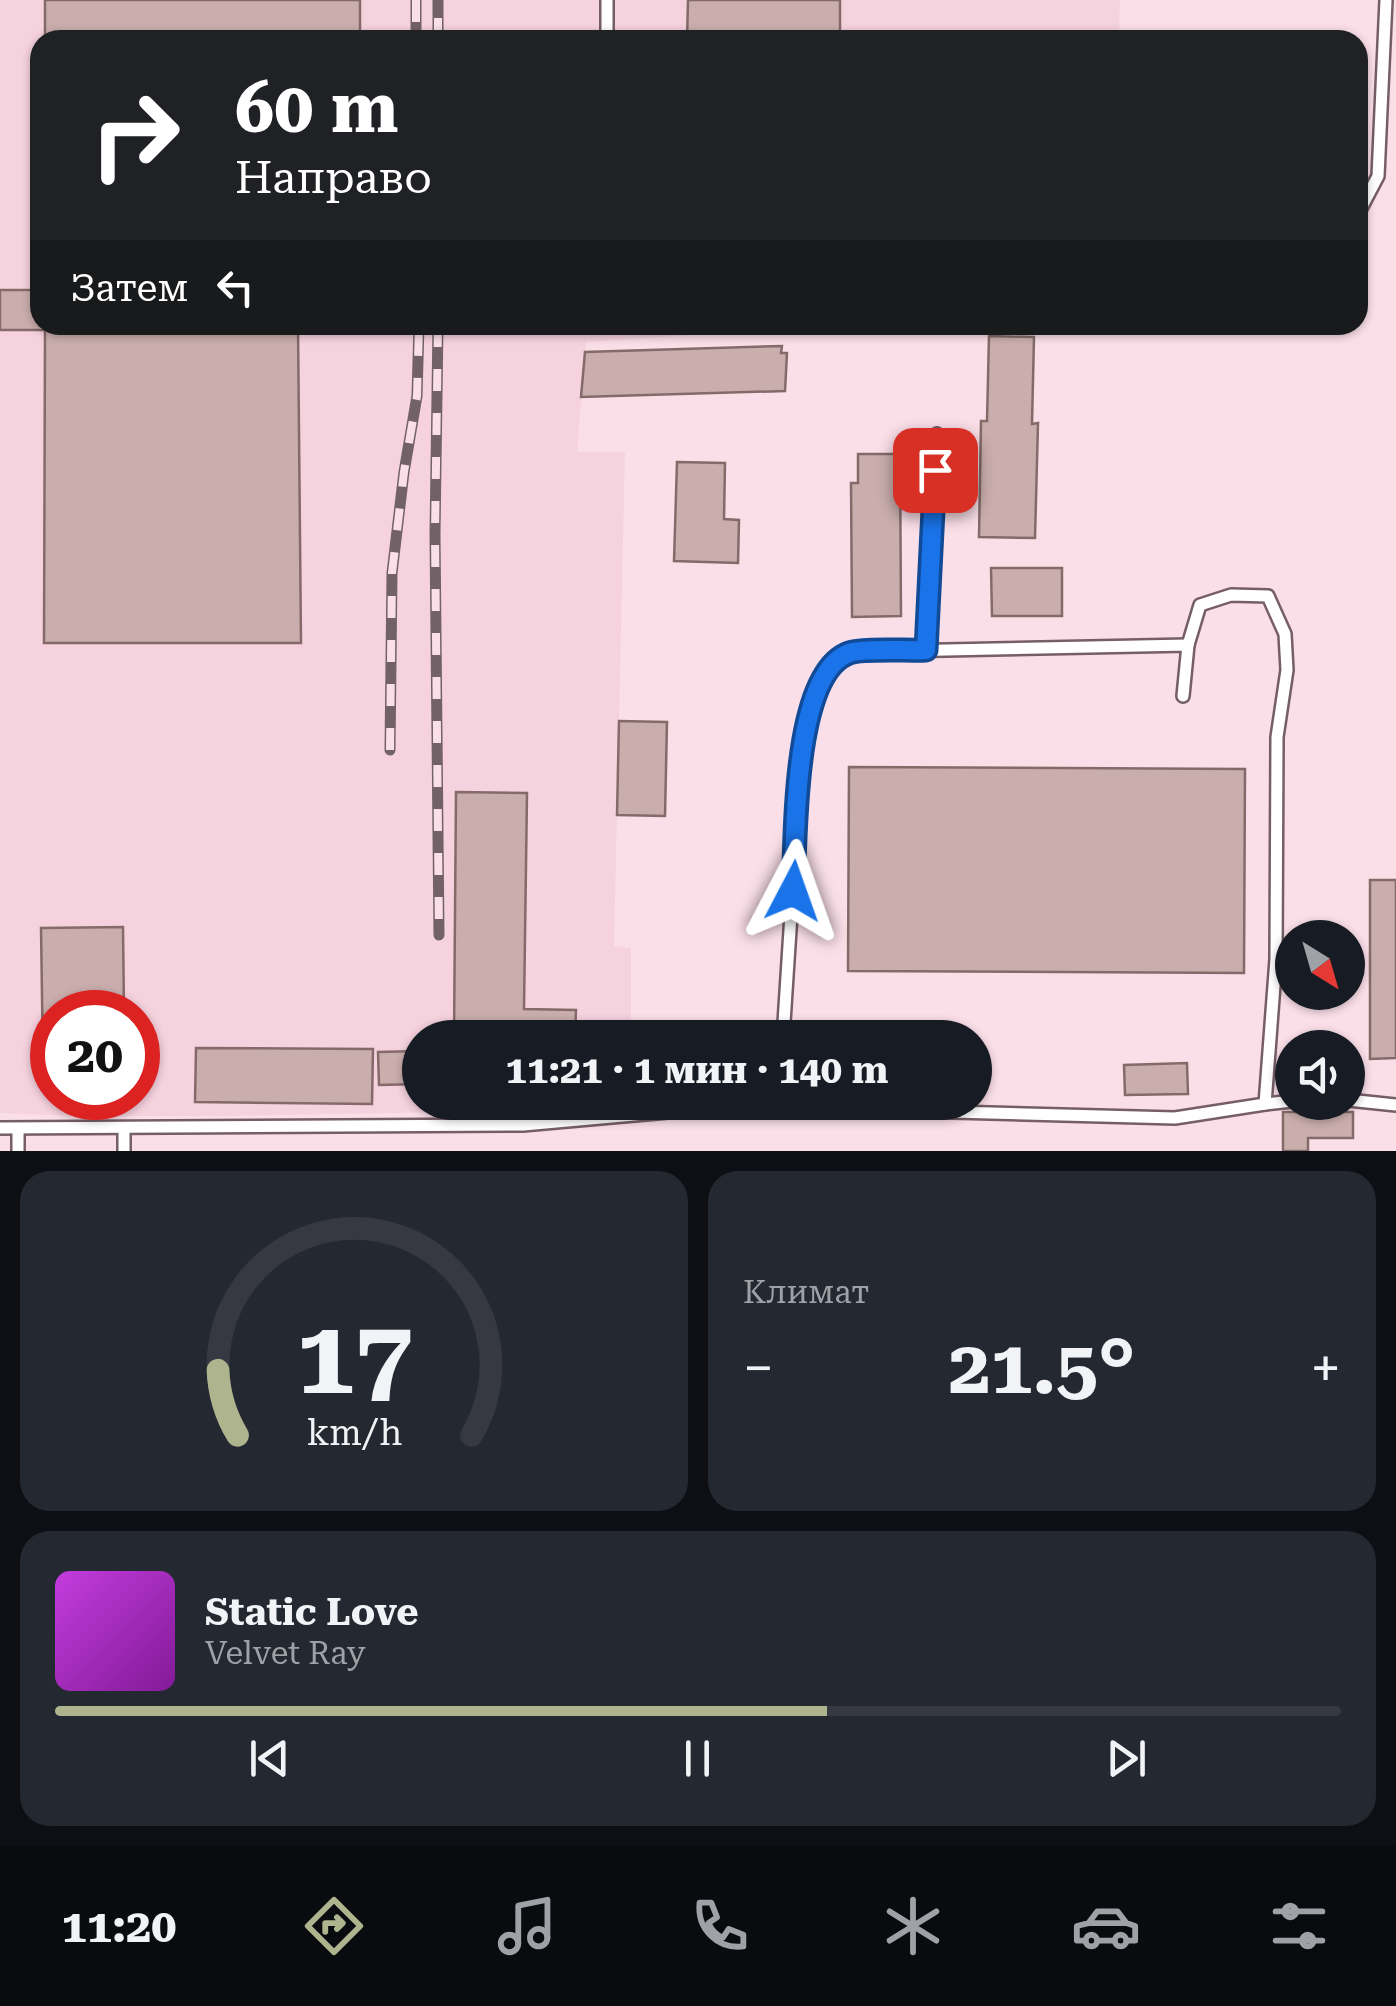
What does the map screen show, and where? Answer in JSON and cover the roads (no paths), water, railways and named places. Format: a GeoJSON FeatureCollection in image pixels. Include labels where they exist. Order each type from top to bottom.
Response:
{"type":"FeatureCollection","features":[{"type":"Feature","properties":{"kind":"lane"},"geometry":{"type":"LineString","coordinates":[[607,0],[607,30]]}},
{"type":"Feature","properties":{"kind":"lane"},"geometry":{"type":"LineString","coordinates":[[1368,195],[1378,176],[1386,0]]}},
{"type":"Feature","properties":{"kind":"lane"},"geometry":{"type":"LineString","coordinates":[[926,650],[937,434]]}},
{"type":"Feature","properties":{"kind":"lane"},"geometry":{"type":"LineString","coordinates":[[1183,696],[1188,645],[1200,605],[1230,595],[1268,596],[1285,634],[1287,670],[1277,737],[1276,959],[1266,1104]]}},
{"type":"Feature","properties":{"kind":"lane"},"geometry":{"type":"LineString","coordinates":[[785,1020],[802,745],[812,701],[831,664],[851,652],[1188,645]]}},
{"type":"Feature","properties":{"kind":"lane"},"geometry":{"type":"LineString","coordinates":[[1365,1102],[1396,1105]]}},
{"type":"Feature","properties":{"kind":"lane"},"geometry":{"type":"LineString","coordinates":[[992,1113],[1176,1118],[1275,1103]]}},
{"type":"Feature","properties":{"kind":"lane"},"geometry":{"type":"LineString","coordinates":[[0,1128],[523,1125],[581,1120]]}},
{"type":"Feature","properties":{"kind":"lane"},"geometry":{"type":"LineString","coordinates":[[124,1128],[124,1151]]}},
{"type":"Feature","properties":{"kind":"lane"},"geometry":{"type":"LineString","coordinates":[[18,1129],[18,1151]]}},
{"type":"Feature","properties":{"kind":"railway"},"geometry":{"type":"LineString","coordinates":[[416,0],[416,30]]}},
{"type":"Feature","properties":{"kind":"railway"},"geometry":{"type":"LineString","coordinates":[[438,0],[438,30]]}},
{"type":"Feature","properties":{"kind":"railway"},"geometry":{"type":"LineString","coordinates":[[390,750],[392,573],[417,396],[419,335]]}},
{"type":"Feature","properties":{"kind":"railway"},"geometry":{"type":"LineString","coordinates":[[438,335],[435,534],[439,935]]}}]}
